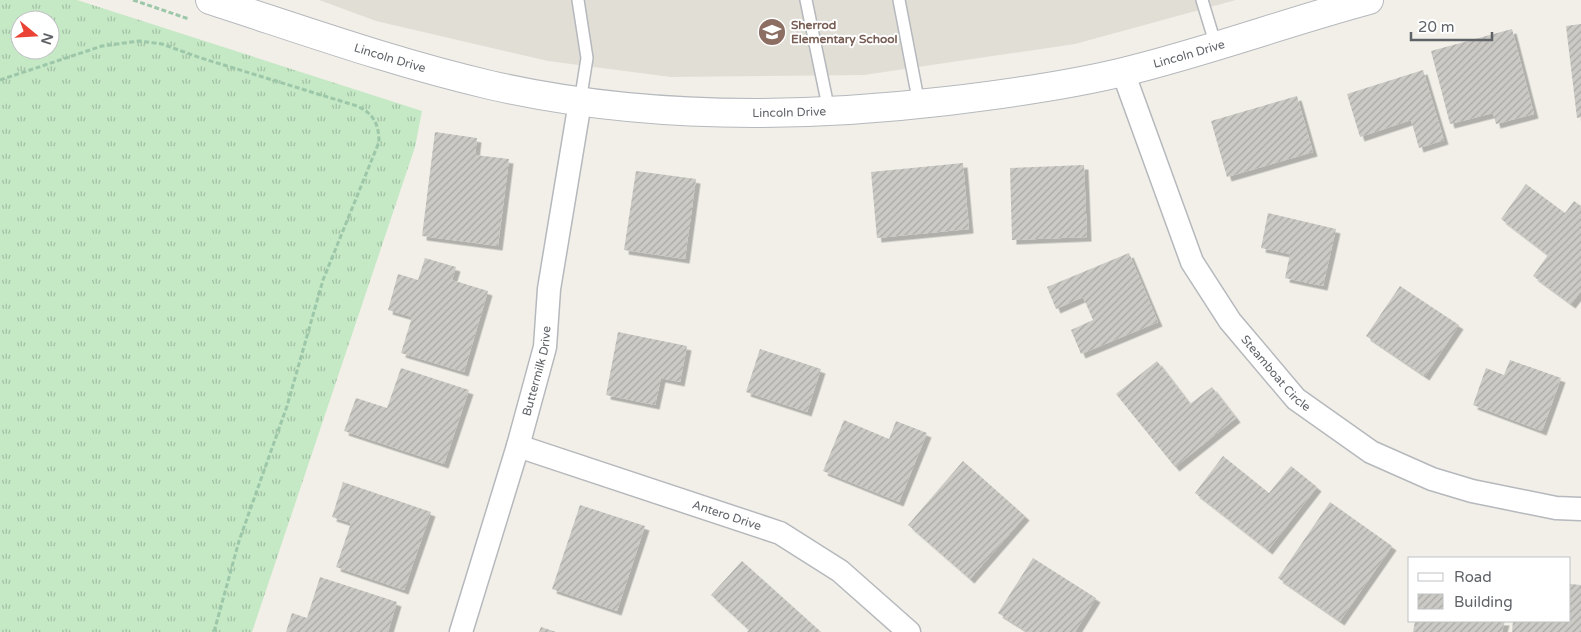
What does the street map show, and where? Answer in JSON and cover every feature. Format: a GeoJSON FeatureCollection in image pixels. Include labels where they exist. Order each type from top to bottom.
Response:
{"type":"FeatureCollection","features":[{"type":"Feature","properties":{"kind":"street","name":"Lincoln Drive"},"geometry":{"type":"LineString","coordinates":[[210,0],[393,60],[491,85],[580,102],[751,114],[829,111],[919,104],[1014,93],[1123,72],[1216,46],[1334,4],[1369,0]]}},
{"type":"Feature","properties":{"kind":"street","name":"Steamboat Circle"},"geometry":{"type":"LineString","coordinates":[[1123,72],[1192,262],[1230,321],[1296,399],[1370,452],[1432,479],[1472,491],[1556,508],[1581,509]]}},
{"type":"Feature","properties":{"kind":"street","name":"Buttermilk Drive"},"geometry":{"type":"LineString","coordinates":[[461,632],[518,446],[545,347],[549,289],[580,102]]}},
{"type":"Feature","properties":{"kind":"street","name":"Antero Drive"},"geometry":{"type":"LineString","coordinates":[[518,446],[780,534],[840,571],[909,632]]}},
{"type":"Feature","properties":{"kind":"lane"},"geometry":{"type":"LineString","coordinates":[[578,0],[587,58],[580,102]]}},
{"type":"Feature","properties":{"kind":"lane"},"geometry":{"type":"LineString","coordinates":[[806,0],[829,111]]}},
{"type":"Feature","properties":{"kind":"lane"},"geometry":{"type":"LineString","coordinates":[[899,0],[919,104]]}},
{"type":"Feature","properties":{"kind":"lane"},"geometry":{"type":"LineString","coordinates":[[1202,0],[1216,46]]}},
{"type":"Feature","properties":{"kind":"path"},"geometry":{"type":"LineString","coordinates":[[0,80],[102,46],[139,41],[162,44],[201,58],[357,106],[364,109],[376,121],[379,131],[379,142],[323,280],[286,406],[239,540],[214,632]]}},
{"type":"Feature","properties":{"kind":"shaded area","name":"Sherrod Elementary School"},"geometry":{"type":"Polygon","coordinates":[[[319,0],[1236,0],[1075,44],[864,75],[671,77],[548,61],[376,21],[319,0]]]}},
{"type":"Feature","properties":{"kind":"green space"},"geometry":{"type":"Polygon","coordinates":[[[0,0],[77,0],[422,111],[415,147],[252,632],[0,632],[0,0]]]}},
{"type":"Feature","properties":{"kind":"building"},"geometry":{"type":"Polygon","coordinates":[[[1581,24],[1581,117],[1577,118],[1566,26],[1581,24]]]}},
{"type":"Feature","properties":{"kind":"building"},"geometry":{"type":"Polygon","coordinates":[[[1512,29],[1534,114],[1496,124],[1493,113],[1450,124],[1431,51],[1512,29]]]}},
{"type":"Feature","properties":{"kind":"building"},"geometry":{"type":"Polygon","coordinates":[[[1423,70],[1444,140],[1419,148],[1411,120],[1360,137],[1347,94],[1423,70]]]}},
{"type":"Feature","properties":{"kind":"building"},"geometry":{"type":"Polygon","coordinates":[[[1297,96],[1313,152],[1227,177],[1211,121],[1297,96]]]}},
{"type":"Feature","properties":{"kind":"building"},"geometry":{"type":"Polygon","coordinates":[[[435,132],[477,138],[475,155],[509,159],[498,246],[422,236],[435,132]]]}},
{"type":"Feature","properties":{"kind":"building"},"geometry":{"type":"Polygon","coordinates":[[[963,163],[969,229],[877,238],[871,172],[963,163]]]}},
{"type":"Feature","properties":{"kind":"building"},"geometry":{"type":"Polygon","coordinates":[[[1084,165],[1087,237],[1012,240],[1010,168],[1084,165]]]}},
{"type":"Feature","properties":{"kind":"building"},"geometry":{"type":"Polygon","coordinates":[[[636,171],[696,179],[685,259],[624,250],[636,171]]]}},
{"type":"Feature","properties":{"kind":"building"},"geometry":{"type":"Polygon","coordinates":[[[1526,184],[1565,213],[1574,201],[1581,206],[1581,291],[1571,304],[1533,276],[1548,255],[1501,219],[1526,184]]]}},
{"type":"Feature","properties":{"kind":"building"},"geometry":{"type":"Polygon","coordinates":[[[1268,213],[1336,229],[1323,286],[1285,278],[1290,254],[1261,248],[1268,213]]]}},
{"type":"Feature","properties":{"kind":"building"},"geometry":{"type":"Polygon","coordinates":[[[1129,253],[1158,322],[1081,354],[1071,330],[1093,320],[1083,297],[1056,309],[1047,287],[1129,253]]]}},
{"type":"Feature","properties":{"kind":"building"},"geometry":{"type":"Polygon","coordinates":[[[425,258],[456,267],[452,280],[488,291],[464,372],[401,353],[412,317],[388,310],[398,274],[418,280],[425,258]]]}},
{"type":"Feature","properties":{"kind":"building"},"geometry":{"type":"Polygon","coordinates":[[[1400,286],[1459,325],[1425,376],[1366,336],[1400,286]]]}},
{"type":"Feature","properties":{"kind":"building"},"geometry":{"type":"Polygon","coordinates":[[[618,332],[687,346],[680,382],[661,378],[655,405],[606,395],[618,332]]]}},
{"type":"Feature","properties":{"kind":"building"},"geometry":{"type":"Polygon","coordinates":[[[760,349],[821,369],[807,412],[746,392],[760,349]]]}},
{"type":"Feature","properties":{"kind":"building"},"geometry":{"type":"Polygon","coordinates":[[[1510,360],[1561,378],[1542,431],[1473,405],[1486,368],[1504,375],[1510,360]]]}},
{"type":"Feature","properties":{"kind":"building"},"geometry":{"type":"Polygon","coordinates":[[[1157,361],[1190,404],[1212,387],[1236,418],[1175,467],[1116,394],[1157,361]]]}},
{"type":"Feature","properties":{"kind":"building"},"geometry":{"type":"Polygon","coordinates":[[[401,368],[469,390],[444,464],[344,431],[356,398],[387,408],[401,368]]]}},
{"type":"Feature","properties":{"kind":"building"},"geometry":{"type":"Polygon","coordinates":[[[844,420],[889,439],[896,421],[927,433],[899,502],[823,471],[844,420]]]}},
{"type":"Feature","properties":{"kind":"building"},"geometry":{"type":"Polygon","coordinates":[[[1223,456],[1269,493],[1291,466],[1317,487],[1268,550],[1195,493],[1223,456]]]}},
{"type":"Feature","properties":{"kind":"building"},"geometry":{"type":"Polygon","coordinates":[[[963,461],[1025,516],[970,579],[908,525],[963,461]]]}},
{"type":"Feature","properties":{"kind":"building"},"geometry":{"type":"Polygon","coordinates":[[[343,482],[431,512],[404,590],[336,567],[351,523],[332,517],[343,482]]]}},
{"type":"Feature","properties":{"kind":"building"},"geometry":{"type":"Polygon","coordinates":[[[1330,502],[1392,546],[1340,621],[1278,578],[1330,502]]]}},
{"type":"Feature","properties":{"kind":"building"},"geometry":{"type":"Polygon","coordinates":[[[580,505],[645,526],[617,611],[552,589],[580,505]]]}},
{"type":"Feature","properties":{"kind":"building"},"geometry":{"type":"Polygon","coordinates":[[[1033,558],[1096,598],[1075,632],[1028,632],[998,613],[1033,558]]]}},
{"type":"Feature","properties":{"kind":"building"},"geometry":{"type":"Polygon","coordinates":[[[742,561],[821,632],[747,632],[749,630],[711,595],[742,561]]]}},
{"type":"Feature","properties":{"kind":"building"},"geometry":{"type":"Polygon","coordinates":[[[320,577],[397,602],[388,632],[286,632],[292,613],[307,618],[320,577]]]}},
{"type":"Feature","properties":{"kind":"building"},"geometry":{"type":"Polygon","coordinates":[[[1571,584],[1581,585],[1581,632],[1512,632],[1513,622],[1571,622],[1571,584]]]}},
{"type":"Feature","properties":{"kind":"building"},"geometry":{"type":"Polygon","coordinates":[[[1415,622],[1505,622],[1502,632],[1413,632],[1415,622]]]}},
{"type":"Feature","properties":{"kind":"building"},"geometry":{"type":"Polygon","coordinates":[[[541,627],[556,632],[539,632],[541,627]]]}},
{"type":"Feature","properties":{"kind":"place","name":"Sherrod Elementary School"},"geometry":{"type":"Point","coordinates":[772,32]}}]}
